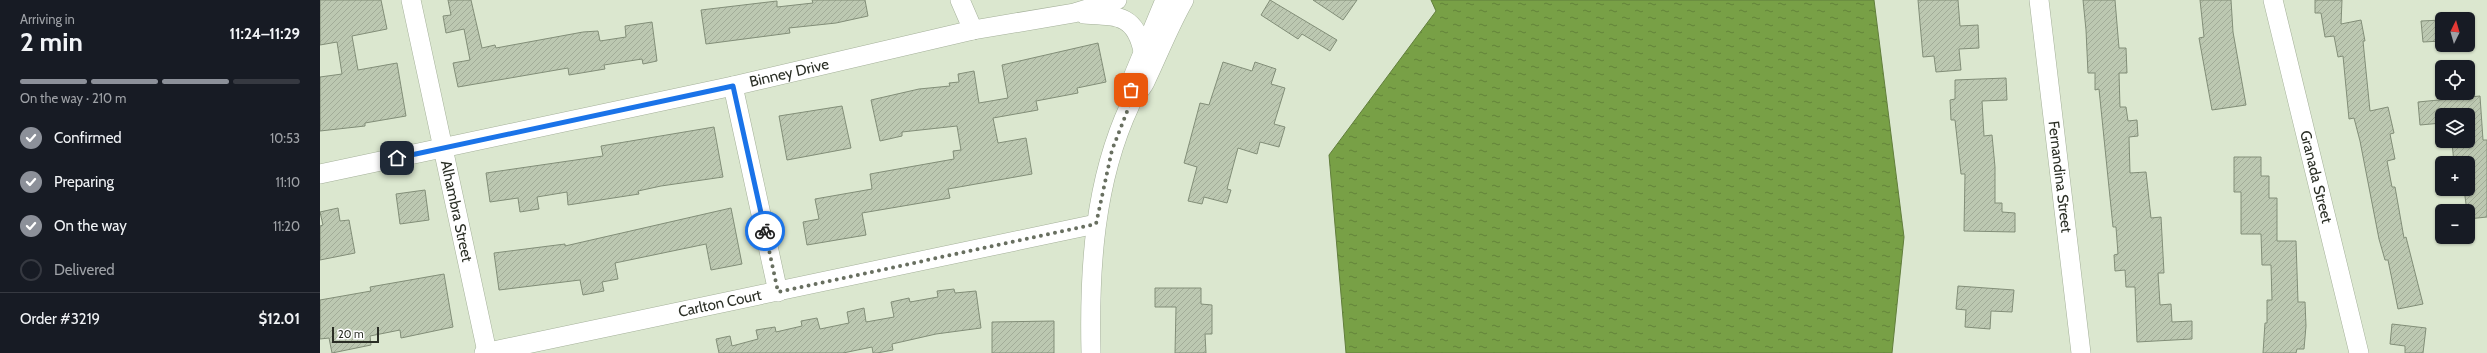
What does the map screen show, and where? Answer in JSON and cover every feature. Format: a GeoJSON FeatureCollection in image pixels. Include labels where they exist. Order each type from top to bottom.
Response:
{"type":"FeatureCollection","features":[{"type":"Feature","properties":{"kind":"street","name":"Alhambra Street"},"geometry":{"type":"LineString","coordinates":[[411,0],[486,353]]}},
{"type":"Feature","properties":{"kind":"street"},"geometry":{"type":"LineString","coordinates":[[960,0],[973,30]]}},
{"type":"Feature","properties":{"kind":"street","name":"Binney Drive"},"geometry":{"type":"LineString","coordinates":[[320,174],[733,86],[973,30],[1074,13],[1117,0]]}},
{"type":"Feature","properties":{"kind":"street"},"geometry":{"type":"LineString","coordinates":[[1130,104],[1133,77],[1165,0]]}},
{"type":"Feature","properties":{"kind":"street"},"geometry":{"type":"LineString","coordinates":[[1091,353],[1090,314],[1096,224],[1112,150],[1130,104],[1144,84],[1184,0]]}},
{"type":"Feature","properties":{"kind":"street","name":"Fernandina Street"},"geometry":{"type":"LineString","coordinates":[[2039,0],[2081,353]]}},
{"type":"Feature","properties":{"kind":"street","name":"Granada Street"},"geometry":{"type":"LineString","coordinates":[[2273,0],[2359,353]]}},
{"type":"Feature","properties":{"kind":"street"},"geometry":{"type":"LineString","coordinates":[[1074,13],[1119,18],[1133,25],[1140,38],[1143,51]]}},
{"type":"Feature","properties":{"kind":"street"},"geometry":{"type":"LineString","coordinates":[[733,86],[778,292]]}},
{"type":"Feature","properties":{"kind":"street","name":"Carlton Court"},"geometry":{"type":"LineString","coordinates":[[486,353],[1096,224]]}},
{"type":"Feature","properties":{"kind":"water"},"geometry":{"type":"Polygon","coordinates":[[[1431,0],[1874,0],[1904,237],[1892,353],[1346,353],[1329,155],[1436,11],[1431,0]]]}},
{"type":"Feature","properties":{"kind":"building"},"geometry":{"type":"Polygon","coordinates":[[[320,0],[381,0],[387,29],[352,36],[358,70],[397,63],[406,116],[365,123],[365,126],[320,131],[320,77],[342,74],[337,42],[320,45],[320,0]]]}},
{"type":"Feature","properties":{"kind":"building"},"geometry":{"type":"Polygon","coordinates":[[[448,0],[471,0],[482,48],[495,45],[496,48],[583,32],[598,31],[600,41],[626,37],[625,26],[652,22],[657,61],[643,64],[642,59],[604,65],[605,69],[569,75],[568,68],[458,87],[453,63],[470,60],[464,29],[446,33],[443,16],[451,15],[448,0]]]}},
{"type":"Feature","properties":{"kind":"building"},"geometry":{"type":"Polygon","coordinates":[[[812,0],[865,0],[868,16],[836,23],[789,28],[790,33],[706,44],[701,10],[777,1],[777,7],[813,3],[812,0]]]}},
{"type":"Feature","properties":{"kind":"building"},"geometry":{"type":"Polygon","coordinates":[[[1270,0],[1337,40],[1330,51],[1302,34],[1298,39],[1261,15],[1270,0]]]}},
{"type":"Feature","properties":{"kind":"building"},"geometry":{"type":"Polygon","coordinates":[[[1313,0],[1357,0],[1343,20],[1313,0]]]}},
{"type":"Feature","properties":{"kind":"building"},"geometry":{"type":"Polygon","coordinates":[[[1918,0],[1958,0],[1960,26],[1978,25],[1979,48],[1959,49],[1961,70],[1936,72],[1934,56],[1923,57],[1918,0]]]}},
{"type":"Feature","properties":{"kind":"building"},"geometry":{"type":"Polygon","coordinates":[[[2083,0],[2115,0],[2119,48],[2126,48],[2127,73],[2119,73],[2120,107],[2126,107],[2128,121],[2137,120],[2138,136],[2129,137],[2130,173],[2146,172],[2151,218],[2161,217],[2164,273],[2158,273],[2160,305],[2171,304],[2172,322],[2192,321],[2192,339],[2137,342],[2135,287],[2126,287],[2125,270],[2115,271],[2114,255],[2118,254],[2116,227],[2113,227],[2099,89],[2095,90],[2095,73],[2088,73],[2083,0]]]}},
{"type":"Feature","properties":{"kind":"building"},"geometry":{"type":"Polygon","coordinates":[[[2200,0],[2231,0],[2233,32],[2246,105],[2212,110],[2199,38],[2204,37],[2200,0]]]}},
{"type":"Feature","properties":{"kind":"building"},"geometry":{"type":"Polygon","coordinates":[[[2315,0],[2342,0],[2341,24],[2361,20],[2365,41],[2363,41],[2370,111],[2388,107],[2394,133],[2390,134],[2395,159],[2387,161],[2392,187],[2395,187],[2404,238],[2406,237],[2423,304],[2398,309],[2388,260],[2385,260],[2379,239],[2360,141],[2354,118],[2349,119],[2343,56],[2338,57],[2334,36],[2325,37],[2321,13],[2315,13],[2315,0]]]}},
{"type":"Feature","properties":{"kind":"building"},"geometry":{"type":"Polygon","coordinates":[[[2435,20],[2435,41],[2423,42],[2421,21],[2435,20]]]}},
{"type":"Feature","properties":{"kind":"building"},"geometry":{"type":"Polygon","coordinates":[[[1098,43],[1106,82],[1077,88],[1078,93],[1036,101],[1038,110],[993,118],[998,143],[1026,138],[1032,174],[948,189],[950,198],[862,213],[866,235],[807,245],[803,222],[819,219],[815,199],[872,189],[870,174],[954,159],[953,151],[961,150],[957,126],[902,132],[902,136],[880,141],[871,100],[919,89],[950,86],[949,83],[959,82],[958,74],[974,71],[979,103],[1008,98],[1002,65],[1098,43]]]}},
{"type":"Feature","properties":{"kind":"building"},"geometry":{"type":"Polygon","coordinates":[[[1223,62],[1252,71],[1255,62],[1276,69],[1271,84],[1285,88],[1274,124],[1285,127],[1279,147],[1260,142],[1257,154],[1238,148],[1227,189],[1231,190],[1227,203],[1204,197],[1202,204],[1188,201],[1197,167],[1184,163],[1200,103],[1209,105],[1223,62]]]}},
{"type":"Feature","properties":{"kind":"building"},"geometry":{"type":"Polygon","coordinates":[[[2006,78],[2007,100],[1982,101],[1984,136],[1992,135],[1995,167],[1995,203],[2002,203],[2002,212],[2015,213],[2015,232],[1964,231],[1965,174],[1961,174],[1955,120],[1951,120],[1950,100],[1955,99],[1955,80],[2006,78]]]}},
{"type":"Feature","properties":{"kind":"building"},"geometry":{"type":"Polygon","coordinates":[[[2475,96],[2480,96],[2483,140],[2487,140],[2487,217],[2475,218],[2475,204],[2466,204],[2465,196],[2475,196],[2475,156],[2453,156],[2452,148],[2475,148],[2475,108],[2435,108],[2435,124],[2420,125],[2418,102],[2439,100],[2475,100],[2475,96]]]}},
{"type":"Feature","properties":{"kind":"building"},"geometry":{"type":"Polygon","coordinates":[[[842,106],[851,148],[787,160],[779,116],[842,106]]]}},
{"type":"Feature","properties":{"kind":"building"},"geometry":{"type":"Polygon","coordinates":[[[714,127],[723,177],[661,186],[638,191],[639,194],[568,205],[567,192],[537,197],[539,209],[520,212],[518,198],[490,202],[486,173],[603,156],[601,146],[714,127]]]}},
{"type":"Feature","properties":{"kind":"building"},"geometry":{"type":"Polygon","coordinates":[[[2234,157],[2261,157],[2261,176],[2269,176],[2269,198],[2277,198],[2277,241],[2296,241],[2298,302],[2305,302],[2306,326],[2304,349],[2297,349],[2296,353],[2263,353],[2265,323],[2267,323],[2267,300],[2272,300],[2271,265],[2262,265],[2261,234],[2241,234],[2241,192],[2234,192],[2234,157]]]}},
{"type":"Feature","properties":{"kind":"building"},"geometry":{"type":"Polygon","coordinates":[[[425,190],[429,220],[400,224],[396,194],[425,190]]]}},
{"type":"Feature","properties":{"kind":"building"},"geometry":{"type":"Polygon","coordinates":[[[338,208],[340,221],[349,220],[355,253],[320,260],[320,226],[323,225],[320,212],[338,208]]]}},
{"type":"Feature","properties":{"kind":"building"},"geometry":{"type":"Polygon","coordinates":[[[731,208],[742,264],[711,270],[706,244],[615,263],[618,279],[602,282],[604,291],[583,295],[580,280],[499,290],[494,253],[565,244],[565,246],[731,208]]]}},
{"type":"Feature","properties":{"kind":"building"},"geometry":{"type":"Polygon","coordinates":[[[444,274],[453,327],[401,338],[400,330],[370,336],[371,345],[332,353],[329,338],[320,339],[320,300],[371,291],[370,287],[444,274]]]}},
{"type":"Feature","properties":{"kind":"building"},"geometry":{"type":"Polygon","coordinates":[[[1958,286],[2014,290],[2012,312],[1991,311],[1990,329],[1965,327],[1966,310],[1956,309],[1958,286]]]}},
{"type":"Feature","properties":{"kind":"building"},"geometry":{"type":"Polygon","coordinates":[[[1155,288],[1201,288],[1201,304],[1212,305],[1212,334],[1205,334],[1206,353],[1175,353],[1176,307],[1155,307],[1155,288]]]}},
{"type":"Feature","properties":{"kind":"building"},"geometry":{"type":"Polygon","coordinates":[[[954,289],[955,293],[976,291],[981,328],[936,334],[892,344],[893,350],[877,353],[873,353],[872,347],[843,353],[719,353],[716,339],[730,336],[732,346],[758,339],[756,330],[775,327],[776,332],[802,326],[801,321],[817,318],[820,329],[849,323],[847,312],[864,308],[866,322],[894,317],[891,302],[909,298],[910,302],[938,297],[937,291],[954,289]]]}},
{"type":"Feature","properties":{"kind":"building"},"geometry":{"type":"Polygon","coordinates":[[[1054,321],[1054,353],[992,353],[992,322],[1054,321]]]}},
{"type":"Feature","properties":{"kind":"building"},"geometry":{"type":"Polygon","coordinates":[[[2392,324],[2426,328],[2423,353],[2405,353],[2405,346],[2390,344],[2392,324]]]}},
{"type":"Feature","properties":{"kind":"way so far"},"geometry":{"type":"LineString","coordinates":[[765,231],[778,292],[1096,224],[1112,150],[1130,104],[1131,90]]}},
{"type":"Feature","properties":{"kind":"route"},"geometry":{"type":"LineString","coordinates":[[397,158],[733,86],[765,231]]}}]}
